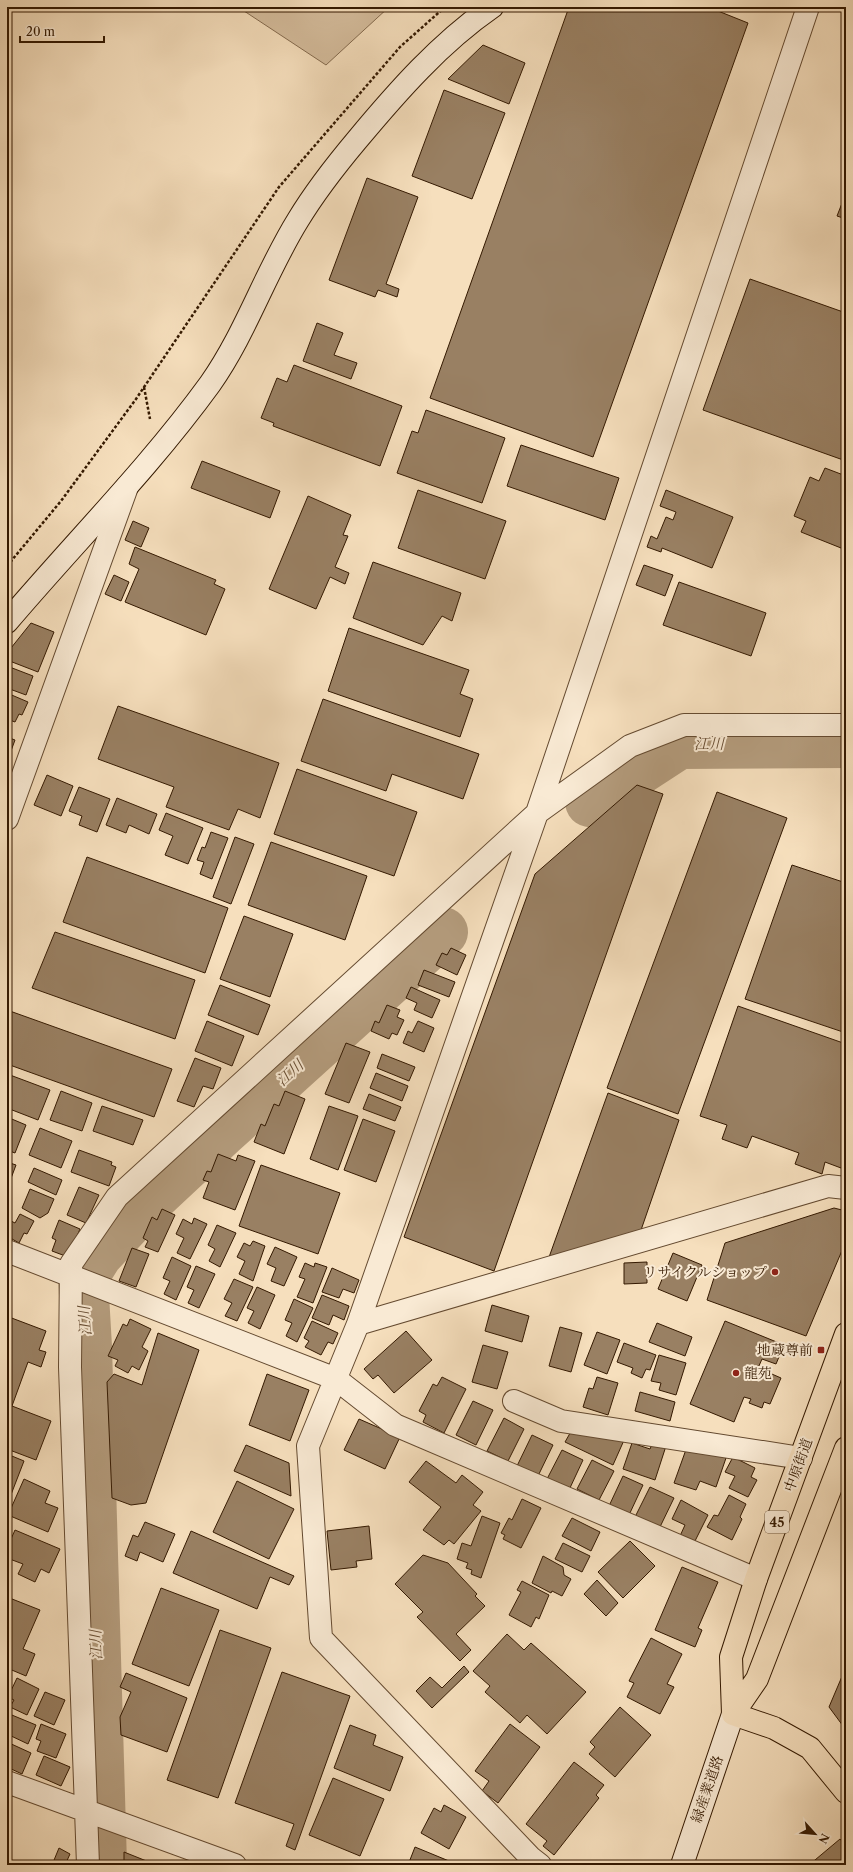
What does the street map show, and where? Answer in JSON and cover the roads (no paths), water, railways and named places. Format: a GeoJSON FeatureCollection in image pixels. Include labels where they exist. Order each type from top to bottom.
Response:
{"type":"FeatureCollection","features":[{"type":"Feature","properties":{"kind":"main road","name":"中原街道"},"geometry":{"type":"LineString","coordinates":[[733,1714],[731,1657],[756,1579],[846,1334]]}},
{"type":"Feature","properties":{"kind":"main road"},"geometry":{"type":"LineString","coordinates":[[846,1448],[757,1679],[733,1714],[774,1728],[810,1748],[846,1792]]}},
{"type":"Feature","properties":{"kind":"street"},"geometry":{"type":"LineString","coordinates":[[7,622],[171,434],[214,378],[244,326],[298,219],[341,160],[382,109],[427,61],[478,16],[492,7]]}},
{"type":"Feature","properties":{"kind":"street"},"geometry":{"type":"LineString","coordinates":[[540,1865],[525,1852],[321,1638],[308,1446],[358,1324],[537,814],[808,7]]}},
{"type":"Feature","properties":{"kind":"street"},"geometry":{"type":"LineString","coordinates":[[7,819],[127,485]]}},
{"type":"Feature","properties":{"kind":"street"},"geometry":{"type":"LineString","coordinates":[[88,1865],[70,1368],[71,1264],[117,1197],[537,814],[630,746],[684,725],[846,725]]}},
{"type":"Feature","properties":{"kind":"street"},"geometry":{"type":"LineString","coordinates":[[358,1324],[828,1186],[846,1188]]}},
{"type":"Feature","properties":{"kind":"street"},"geometry":{"type":"LineString","coordinates":[[7,1251],[336,1379],[395,1425],[756,1579]]}},
{"type":"Feature","properties":{"kind":"street"},"geometry":{"type":"LineString","coordinates":[[514,1401],[561,1421],[801,1458]]}},
{"type":"Feature","properties":{"kind":"street","name":"緑産業道路"},"geometry":{"type":"LineString","coordinates":[[682,1865],[733,1714]]}},
{"type":"Feature","properties":{"kind":"street"},"geometry":{"type":"LineString","coordinates":[[7,1782],[235,1865]]}},
{"type":"Feature","properties":{"kind":"waterway","name":"江川"},"geometry":{"type":"LineString","coordinates":[[590,802],[679,744],[846,743]]}},
{"type":"Feature","properties":{"kind":"waterway","name":"江川"},"geometry":{"type":"LineString","coordinates":[[102,1865],[87,1347],[83,1278],[98,1254],[146,1203],[222,1132],[443,932]]}},
{"type":"Feature","properties":{"kind":"place","name":"リサイクルショップ"},"geometry":{"type":"Point","coordinates":[775,1272]}},
{"type":"Feature","properties":{"kind":"place","name":"地蔵尊前"},"geometry":{"type":"Point","coordinates":[821,1350]}},
{"type":"Feature","properties":{"kind":"place","name":"龍苑"},"geometry":{"type":"Point","coordinates":[736,1373]}}]}
